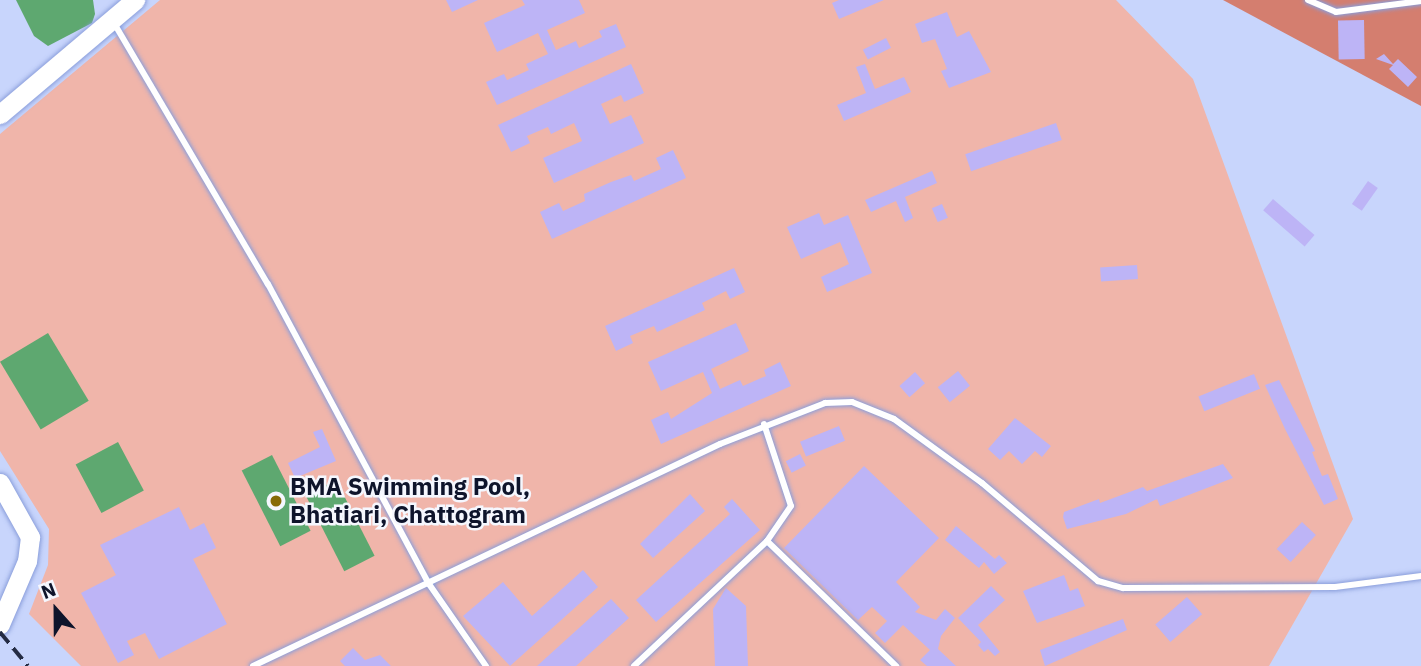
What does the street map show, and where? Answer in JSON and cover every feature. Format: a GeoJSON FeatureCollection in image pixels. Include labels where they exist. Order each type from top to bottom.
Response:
{"type":"FeatureCollection","features":[{"type":"Feature","properties":{"kind":"main road"},"geometry":{"type":"LineString","coordinates":[[0,114],[135,0]]}},
{"type":"Feature","properties":{"kind":"main road"},"geometry":{"type":"LineString","coordinates":[[0,483],[30,537],[27,561],[0,624]]}},
{"type":"Feature","properties":{"kind":"lane"},"geometry":{"type":"LineString","coordinates":[[1308,0],[1336,12],[1374,11],[1421,1]]}},
{"type":"Feature","properties":{"kind":"lane"},"geometry":{"type":"LineString","coordinates":[[112,20],[268,284],[429,584],[486,666]]}},
{"type":"Feature","properties":{"kind":"lane"},"geometry":{"type":"LineString","coordinates":[[253,666],[764,424],[825,403],[852,402],[876,408],[982,483],[1098,581],[1123,588],[1335,587],[1421,576]]}},
{"type":"Feature","properties":{"kind":"lane"},"geometry":{"type":"LineString","coordinates":[[634,666],[767,541],[791,506],[764,424]]}},
{"type":"Feature","properties":{"kind":"lane"},"geometry":{"type":"LineString","coordinates":[[767,541],[893,665]]}},
{"type":"Feature","properties":{"kind":"shaded area"},"geometry":{"type":"Polygon","coordinates":[[[16,0],[93,0],[95,14],[92,23],[48,46],[34,36],[16,0]]]}},
{"type":"Feature","properties":{"kind":"shaded area"},"geometry":{"type":"Polygon","coordinates":[[[160,0],[1116,0],[1193,79],[1353,519],[1269,666],[81,666],[29,614],[48,565],[49,529],[0,451],[0,134],[160,0]]]}},
{"type":"Feature","properties":{"kind":"shaded area"},"geometry":{"type":"Polygon","coordinates":[[[1223,0],[1421,0],[1421,106],[1223,0]]]}},
{"type":"Feature","properties":{"kind":"shaded area"},"geometry":{"type":"Polygon","coordinates":[[[48,333],[89,401],[41,430],[0,362],[48,333]]]}},
{"type":"Feature","properties":{"kind":"shaded area"},"geometry":{"type":"Polygon","coordinates":[[[118,442],[144,491],[101,513],[76,465],[118,442]]]}},
{"type":"Feature","properties":{"kind":"shaded area","name":"BMA Swimming Pool, Bhatiari, Chattogram"},"geometry":{"type":"Polygon","coordinates":[[[272,455],[311,531],[280,546],[242,470],[272,455]]]}},
{"type":"Feature","properties":{"kind":"shaded area"},"geometry":{"type":"Polygon","coordinates":[[[336,480],[375,556],[344,571],[306,495],[336,480]]]}},
{"type":"Feature","properties":{"kind":"building"},"geometry":{"type":"Polygon","coordinates":[[[446,0],[478,0],[452,12],[446,0]]]}},
{"type":"Feature","properties":{"kind":"building"},"geometry":{"type":"Polygon","coordinates":[[[522,0],[579,0],[585,13],[547,30],[556,50],[576,41],[579,48],[602,37],[599,31],[616,24],[626,47],[497,105],[486,82],[504,74],[507,80],[529,70],[526,64],[548,54],[538,33],[497,52],[484,23],[525,5],[522,0]]]}},
{"type":"Feature","properties":{"kind":"building"},"geometry":{"type":"Polygon","coordinates":[[[839,0],[884,0],[839,19],[832,3],[839,0]]]}},
{"type":"Feature","properties":{"kind":"building"},"geometry":{"type":"Polygon","coordinates":[[[947,12],[957,37],[969,31],[991,72],[949,88],[941,71],[947,69],[935,39],[922,43],[915,24],[947,12]]]}},
{"type":"Feature","properties":{"kind":"building"},"geometry":{"type":"Polygon","coordinates":[[[1338,20],[1364,20],[1365,59],[1339,59],[1338,20]]]}},
{"type":"Feature","properties":{"kind":"building"},"geometry":{"type":"Polygon","coordinates":[[[886,38],[891,48],[868,60],[863,50],[886,38]]]}},
{"type":"Feature","properties":{"kind":"building"},"geometry":{"type":"Polygon","coordinates":[[[1384,54],[1393,64],[1398,59],[1417,77],[1408,87],[1389,69],[1393,65],[1376,59],[1384,54]]]}},
{"type":"Feature","properties":{"kind":"building"},"geometry":{"type":"Polygon","coordinates":[[[631,64],[644,93],[624,102],[621,95],[601,104],[610,124],[631,115],[644,143],[554,183],[543,158],[582,141],[574,123],[551,134],[548,127],[527,136],[530,143],[511,152],[498,125],[631,64]]]}},
{"type":"Feature","properties":{"kind":"building"},"geometry":{"type":"Polygon","coordinates":[[[865,64],[875,89],[904,77],[911,92],[844,121],[837,105],[866,93],[856,67],[865,64]]]}},
{"type":"Feature","properties":{"kind":"building"},"geometry":{"type":"Polygon","coordinates":[[[1056,123],[1062,140],[971,171],[965,154],[1056,123]]]}},
{"type":"Feature","properties":{"kind":"building"},"geometry":{"type":"Polygon","coordinates":[[[673,150],[686,178],[552,239],[540,212],[559,203],[563,211],[585,201],[584,194],[611,182],[631,175],[634,181],[661,169],[656,158],[673,150]]]}},
{"type":"Feature","properties":{"kind":"building"},"geometry":{"type":"Polygon","coordinates":[[[932,171],[937,183],[905,197],[913,218],[905,222],[896,201],[871,212],[865,200],[932,171]]]}},
{"type":"Feature","properties":{"kind":"building"},"geometry":{"type":"Polygon","coordinates":[[[1368,181],[1378,188],[1362,211],[1352,204],[1368,181]]]}},
{"type":"Feature","properties":{"kind":"building"},"geometry":{"type":"Polygon","coordinates":[[[1273,199],[1315,235],[1305,246],[1263,210],[1273,199]]]}},
{"type":"Feature","properties":{"kind":"building"},"geometry":{"type":"Polygon","coordinates":[[[942,204],[948,218],[938,222],[932,208],[942,204]]]}},
{"type":"Feature","properties":{"kind":"building"},"geometry":{"type":"Polygon","coordinates":[[[819,213],[824,225],[848,215],[872,273],[827,292],[821,277],[849,264],[840,242],[801,259],[787,227],[819,213]]]}},
{"type":"Feature","properties":{"kind":"building"},"geometry":{"type":"Polygon","coordinates":[[[1137,265],[1138,279],[1101,282],[1100,268],[1137,265]]]}},
{"type":"Feature","properties":{"kind":"building"},"geometry":{"type":"Polygon","coordinates":[[[734,268],[745,292],[730,299],[726,291],[702,303],[705,310],[657,332],[654,326],[630,336],[633,343],[616,351],[605,326],[734,268]]]}},
{"type":"Feature","properties":{"kind":"building"},"geometry":{"type":"Polygon","coordinates":[[[736,323],[749,351],[711,369],[720,389],[740,380],[743,386],[766,376],[764,370],[780,362],[791,386],[661,444],[651,420],[668,412],[671,419],[712,393],[703,372],[661,391],[648,362],[736,323]]]}},
{"type":"Feature","properties":{"kind":"building"},"geometry":{"type":"Polygon","coordinates":[[[958,371],[970,386],[950,402],[938,387],[958,371]]]}},
{"type":"Feature","properties":{"kind":"building"},"geometry":{"type":"Polygon","coordinates":[[[915,372],[925,383],[909,397],[899,386],[915,372]]]}},
{"type":"Feature","properties":{"kind":"building"},"geometry":{"type":"Polygon","coordinates":[[[1254,374],[1260,389],[1204,411],[1198,396],[1254,374]]]}},
{"type":"Feature","properties":{"kind":"building"},"geometry":{"type":"Polygon","coordinates":[[[1279,380],[1315,451],[1312,452],[1322,476],[1328,474],[1338,499],[1324,505],[1265,385],[1279,380]]]}},
{"type":"Feature","properties":{"kind":"building"},"geometry":{"type":"Polygon","coordinates":[[[1015,418],[1051,446],[1042,457],[1035,451],[1022,464],[1009,451],[1000,460],[988,449],[1015,418]]]}},
{"type":"Feature","properties":{"kind":"building"},"geometry":{"type":"Polygon","coordinates":[[[839,426],[845,441],[806,457],[800,442],[839,426]]]}},
{"type":"Feature","properties":{"kind":"building"},"geometry":{"type":"Polygon","coordinates":[[[322,429],[336,461],[295,478],[288,463],[320,447],[313,432],[322,429]]]}},
{"type":"Feature","properties":{"kind":"building"},"geometry":{"type":"Polygon","coordinates":[[[800,454],[806,466],[792,473],[786,461],[800,454]]]}},
{"type":"Feature","properties":{"kind":"building"},"geometry":{"type":"Polygon","coordinates":[[[1223,464],[1233,478],[1160,506],[1157,499],[1126,514],[1067,529],[1064,512],[1099,499],[1100,503],[1143,487],[1147,491],[1223,464]]]}},
{"type":"Feature","properties":{"kind":"building"},"geometry":{"type":"Polygon","coordinates":[[[864,466],[939,538],[896,582],[920,607],[915,612],[936,620],[945,609],[955,618],[941,636],[938,649],[956,666],[927,666],[920,660],[930,650],[903,625],[885,643],[875,633],[887,621],[872,607],[858,620],[784,548],[864,466]]]}},
{"type":"Feature","properties":{"kind":"building"},"geometry":{"type":"Polygon","coordinates":[[[690,494],[705,511],[653,558],[640,544],[690,494]]]}},
{"type":"Feature","properties":{"kind":"building"},"geometry":{"type":"Polygon","coordinates":[[[732,499],[760,530],[656,622],[636,600],[730,514],[724,507],[732,499]]]}},
{"type":"Feature","properties":{"kind":"building"},"geometry":{"type":"Polygon","coordinates":[[[179,507],[190,530],[204,523],[216,548],[193,559],[227,624],[159,659],[145,633],[127,641],[134,655],[118,663],[81,593],[116,575],[100,545],[179,507]]]}},
{"type":"Feature","properties":{"kind":"building"},"geometry":{"type":"Polygon","coordinates":[[[1302,522],[1316,535],[1291,562],[1277,549],[1302,522]]]}},
{"type":"Feature","properties":{"kind":"building"},"geometry":{"type":"Polygon","coordinates":[[[956,526],[995,559],[999,555],[1007,563],[994,574],[984,562],[979,568],[945,540],[956,526]]]}},
{"type":"Feature","properties":{"kind":"building"},"geometry":{"type":"Polygon","coordinates":[[[583,570],[598,587],[510,666],[463,616],[503,582],[532,616],[583,570]]]}},
{"type":"Feature","properties":{"kind":"building"},"geometry":{"type":"Polygon","coordinates":[[[1064,575],[1070,591],[1078,588],[1085,606],[1037,623],[1023,591],[1064,575]]]}},
{"type":"Feature","properties":{"kind":"building"},"geometry":{"type":"Polygon","coordinates":[[[991,586],[1005,600],[978,625],[1000,652],[995,656],[988,649],[984,652],[978,645],[981,642],[958,618],[991,586]]]}},
{"type":"Feature","properties":{"kind":"building"},"geometry":{"type":"Polygon","coordinates":[[[726,588],[746,606],[748,666],[715,666],[713,609],[726,588]]]}},
{"type":"Feature","properties":{"kind":"building"},"geometry":{"type":"Polygon","coordinates":[[[1187,597],[1202,614],[1170,642],[1155,625],[1187,597]]]}},
{"type":"Feature","properties":{"kind":"building"},"geometry":{"type":"Polygon","coordinates":[[[611,599],[629,618],[576,666],[537,666],[611,599]]]}},
{"type":"Feature","properties":{"kind":"building"},"geometry":{"type":"Polygon","coordinates":[[[1123,619],[1127,630],[1045,666],[1040,650],[1123,619]]]}},
{"type":"Feature","properties":{"kind":"building"},"geometry":{"type":"Polygon","coordinates":[[[353,648],[365,660],[380,655],[391,666],[345,666],[340,661],[353,648]]]}},
{"type":"Feature","properties":{"kind":"railway"},"geometry":{"type":"LineString","coordinates":[[0,632],[28,666]]}},
{"type":"Feature","properties":{"kind":"place","name":"BMA Swimming Pool, Bhatiari, Chattogram"},"geometry":{"type":"Point","coordinates":[276,501]}}]}
